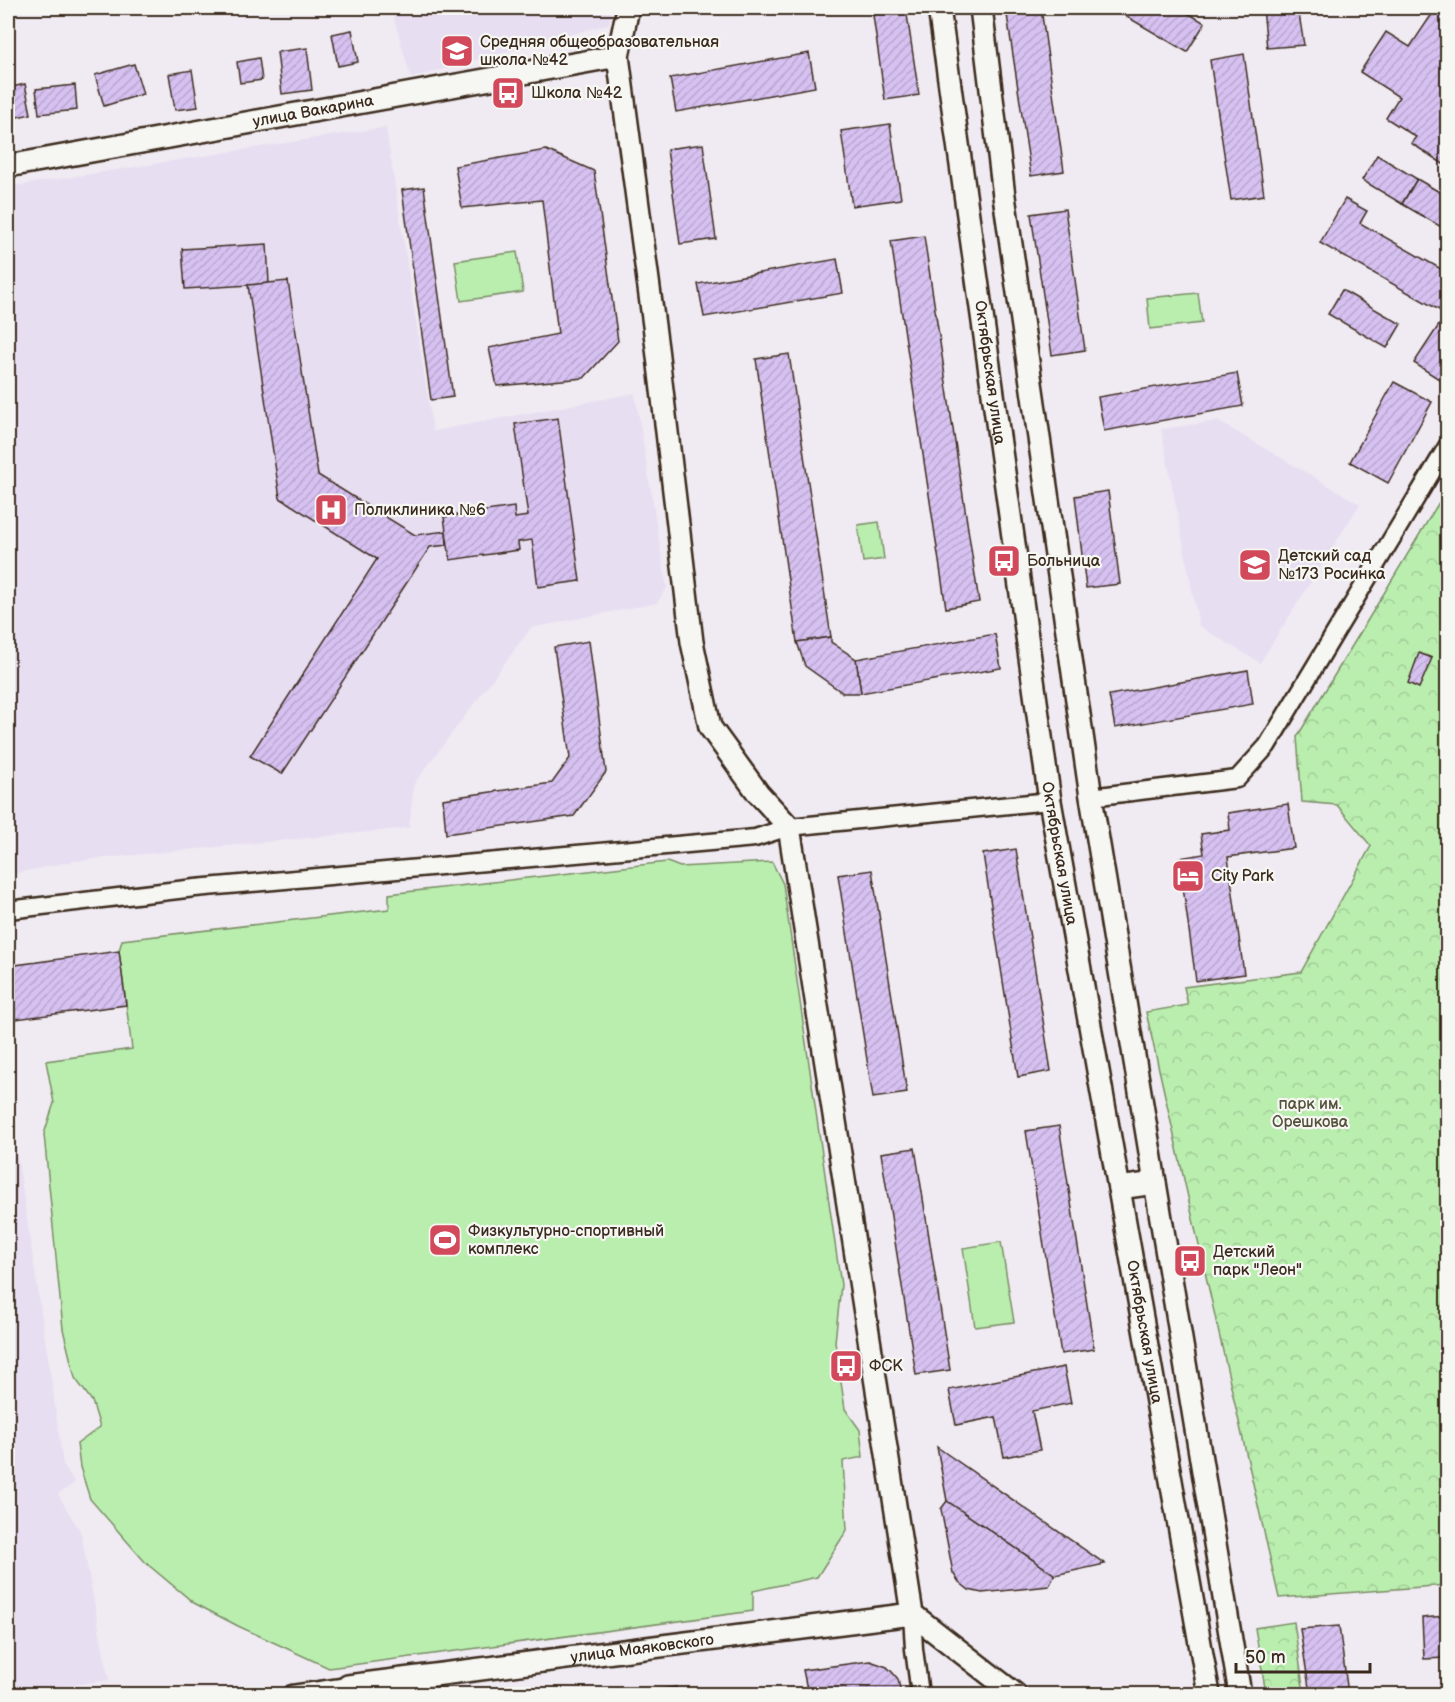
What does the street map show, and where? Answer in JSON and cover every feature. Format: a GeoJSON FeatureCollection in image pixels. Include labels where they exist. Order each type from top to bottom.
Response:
{"type":"FeatureCollection","features":[{"type":"Feature","properties":{"kind":"street"},"geometry":{"type":"LineString","coordinates":[[628,8],[618,56],[657,348],[692,642],[710,727],[758,793],[789,826],[912,1614],[920,1695]]}},
{"type":"Feature","properties":{"kind":"street","name":"Октябрьская улица"},"geometry":{"type":"LineString","coordinates":[[939,8],[1050,801],[1209,1695]]}},
{"type":"Feature","properties":{"kind":"street"},"geometry":{"type":"LineString","coordinates":[[981,8],[1004,196],[1091,797],[1240,1695]]}},
{"type":"Feature","properties":{"kind":"street","name":"улица Вакарина"},"geometry":{"type":"LineString","coordinates":[[8,166],[618,56]]}},
{"type":"Feature","properties":{"kind":"street"},"geometry":{"type":"LineString","coordinates":[[1091,797],[1237,779],[1268,746],[1448,445]]}},
{"type":"Feature","properties":{"kind":"street"},"geometry":{"type":"LineString","coordinates":[[8,910],[195,888],[755,838],[789,826],[1050,801]]}},
{"type":"Feature","properties":{"kind":"street"},"geometry":{"type":"LineString","coordinates":[[1119,1188],[1155,1183]]}},
{"type":"Feature","properties":{"kind":"street"},"geometry":{"type":"LineString","coordinates":[[1185,1560],[1217,1556]]}},
{"type":"Feature","properties":{"kind":"street"},"geometry":{"type":"LineString","coordinates":[[912,1614],[1015,1695]]}},
{"type":"Feature","properties":{"kind":"street","name":"улица Маяковского"},"geometry":{"type":"LineString","coordinates":[[292,1695],[346,1690],[912,1614]]}},
{"type":"Feature","properties":{"kind":"shaded area","name":"Средняя общеобразовательная школа №42"},"geometry":{"type":"Polygon","coordinates":[[[391,8],[612,8],[609,24],[411,78],[391,8]]]}},
{"type":"Feature","properties":{"kind":"shaded area","name":"Поликлиника №6"},"geometry":{"type":"Polygon","coordinates":[[[386,127],[433,431],[635,393],[667,588],[657,603],[531,628],[414,784],[409,828],[74,861],[8,875],[8,187],[386,127]]]}},
{"type":"Feature","properties":{"kind":"shaded area","name":"Детский сад №173 Росинка"},"geometry":{"type":"Polygon","coordinates":[[[1218,421],[1360,504],[1260,663],[1199,626],[1161,429],[1218,421]]]}},
{"type":"Feature","properties":{"kind":"shaded area"},"geometry":{"type":"Polygon","coordinates":[[[16,1146],[63,1464],[75,1483],[58,1494],[81,1533],[109,1680],[8,1694],[8,1147],[16,1146]]]}},
{"type":"Feature","properties":{"kind":"green space"},"geometry":{"type":"Polygon","coordinates":[[[517,252],[523,292],[461,301],[455,261],[517,252]]]}},
{"type":"Feature","properties":{"kind":"green space"},"geometry":{"type":"Polygon","coordinates":[[[1198,293],[1202,323],[1150,329],[1147,298],[1198,293]]]}},
{"type":"Feature","properties":{"kind":"green space","name":"парк им. Орешкова"},"geometry":{"type":"Polygon","coordinates":[[[1447,489],[1447,1585],[1279,1598],[1146,1012],[1188,1005],[1184,987],[1301,972],[1371,846],[1337,805],[1302,802],[1297,737],[1447,489]]]}},
{"type":"Feature","properties":{"kind":"green space"},"geometry":{"type":"Polygon","coordinates":[[[879,522],[884,559],[863,562],[858,525],[879,522]]]}},
{"type":"Feature","properties":{"kind":"green space","name":"Физкультурно-спортивный комплекс"},"geometry":{"type":"Polygon","coordinates":[[[667,862],[680,867],[772,862],[783,884],[841,1285],[835,1342],[845,1409],[860,1430],[863,1457],[843,1461],[847,1530],[817,1577],[753,1591],[753,1611],[329,1668],[194,1603],[146,1563],[90,1499],[80,1467],[77,1444],[100,1427],[92,1401],[75,1378],[63,1329],[44,1134],[54,1103],[46,1061],[132,1049],[119,951],[122,940],[389,909],[389,894],[667,862]]]}},
{"type":"Feature","properties":{"kind":"green space"},"geometry":{"type":"Polygon","coordinates":[[[1001,1242],[1014,1322],[975,1327],[963,1248],[1001,1242]]]}},
{"type":"Feature","properties":{"kind":"green space"},"geometry":{"type":"Polygon","coordinates":[[[1294,1622],[1304,1694],[1266,1694],[1255,1628],[1294,1622]]]}},
{"type":"Feature","properties":{"kind":"building"},"geometry":{"type":"Polygon","coordinates":[[[872,8],[906,8],[919,95],[885,100],[872,8]]]}},
{"type":"Feature","properties":{"kind":"building"},"geometry":{"type":"Polygon","coordinates":[[[1006,8],[1041,8],[1064,171],[1031,176],[1006,8]]]}},
{"type":"Feature","properties":{"kind":"building"},"geometry":{"type":"Polygon","coordinates":[[[1112,8],[1179,8],[1205,23],[1187,52],[1112,8]]]}},
{"type":"Feature","properties":{"kind":"building"},"geometry":{"type":"Polygon","coordinates":[[[1263,8],[1298,8],[1304,45],[1267,48],[1263,8]]]}},
{"type":"Feature","properties":{"kind":"building"},"geometry":{"type":"Polygon","coordinates":[[[1436,8],[1448,8],[1448,167],[1411,143],[1416,137],[1386,118],[1399,97],[1360,72],[1386,32],[1410,47],[1436,8]]]}},
{"type":"Feature","properties":{"kind":"building"},"geometry":{"type":"Polygon","coordinates":[[[352,30],[358,62],[338,66],[332,34],[352,30]]]}},
{"type":"Feature","properties":{"kind":"building"},"geometry":{"type":"Polygon","coordinates":[[[307,48],[312,90],[282,94],[277,52],[307,48]]]}},
{"type":"Feature","properties":{"kind":"building"},"geometry":{"type":"Polygon","coordinates":[[[809,53],[815,87],[676,112],[670,78],[809,53]]]}},
{"type":"Feature","properties":{"kind":"building"},"geometry":{"type":"Polygon","coordinates":[[[1244,54],[1264,195],[1231,200],[1210,60],[1244,54]]]}},
{"type":"Feature","properties":{"kind":"building"},"geometry":{"type":"Polygon","coordinates":[[[259,58],[262,80],[240,83],[237,62],[259,58]]]}},
{"type":"Feature","properties":{"kind":"building"},"geometry":{"type":"Polygon","coordinates":[[[134,64],[143,94],[104,106],[95,75],[134,64]]]}},
{"type":"Feature","properties":{"kind":"building"},"geometry":{"type":"Polygon","coordinates":[[[192,70],[198,107],[175,110],[169,74],[192,70]]]}},
{"type":"Feature","properties":{"kind":"building"},"geometry":{"type":"Polygon","coordinates":[[[25,84],[31,114],[8,119],[8,88],[25,84]]]}},
{"type":"Feature","properties":{"kind":"building"},"geometry":{"type":"Polygon","coordinates":[[[75,85],[77,110],[39,114],[36,89],[75,85]]]}},
{"type":"Feature","properties":{"kind":"building"},"geometry":{"type":"Polygon","coordinates":[[[890,124],[901,199],[852,206],[841,131],[890,124]]]}},
{"type":"Feature","properties":{"kind":"building"},"geometry":{"type":"Polygon","coordinates":[[[703,144],[716,239],[680,244],[667,149],[703,144]]]}},
{"type":"Feature","properties":{"kind":"building"},"geometry":{"type":"Polygon","coordinates":[[[546,150],[594,171],[618,341],[584,378],[497,386],[489,348],[558,334],[542,200],[462,208],[455,166],[546,150]]]}},
{"type":"Feature","properties":{"kind":"building"},"geometry":{"type":"Polygon","coordinates":[[[1377,155],[1417,179],[1402,204],[1362,180],[1377,155]]]}},
{"type":"Feature","properties":{"kind":"building"},"geometry":{"type":"Polygon","coordinates":[[[1417,179],[1448,197],[1448,231],[1402,204],[1417,179]]]}},
{"type":"Feature","properties":{"kind":"building"},"geometry":{"type":"Polygon","coordinates":[[[424,187],[453,397],[431,400],[402,190],[424,187]]]}},
{"type":"Feature","properties":{"kind":"building"},"geometry":{"type":"Polygon","coordinates":[[[1345,199],[1367,211],[1360,223],[1448,273],[1448,315],[1320,243],[1345,199]]]}},
{"type":"Feature","properties":{"kind":"building"},"geometry":{"type":"Polygon","coordinates":[[[1065,209],[1085,350],[1052,355],[1031,214],[1065,209]]]}},
{"type":"Feature","properties":{"kind":"building"},"geometry":{"type":"Polygon","coordinates":[[[924,236],[979,602],[946,608],[891,241],[924,236]]]}},
{"type":"Feature","properties":{"kind":"building"},"geometry":{"type":"Polygon","coordinates":[[[267,244],[269,284],[185,289],[182,249],[267,244]]]}},
{"type":"Feature","properties":{"kind":"building"},"geometry":{"type":"Polygon","coordinates":[[[837,259],[843,293],[704,317],[698,284],[837,259]]]}},
{"type":"Feature","properties":{"kind":"building"},"geometry":{"type":"Polygon","coordinates":[[[288,281],[318,475],[415,535],[446,531],[447,545],[430,547],[282,774],[250,756],[377,559],[280,498],[248,285],[288,281]]]}},
{"type":"Feature","properties":{"kind":"building"},"geometry":{"type":"Polygon","coordinates":[[[1342,290],[1401,324],[1387,348],[1328,314],[1342,290]]]}},
{"type":"Feature","properties":{"kind":"building"},"geometry":{"type":"Polygon","coordinates":[[[1439,325],[1448,330],[1448,373],[1442,381],[1414,363],[1439,325]]]}},
{"type":"Feature","properties":{"kind":"building"},"geometry":{"type":"Polygon","coordinates":[[[789,354],[831,637],[797,642],[756,359],[789,354]]]}},
{"type":"Feature","properties":{"kind":"building"},"geometry":{"type":"Polygon","coordinates":[[[1237,373],[1243,406],[1104,431],[1098,397],[1237,373]]]}},
{"type":"Feature","properties":{"kind":"building"},"geometry":{"type":"Polygon","coordinates":[[[1394,382],[1432,402],[1388,483],[1350,462],[1394,382]]]}},
{"type":"Feature","properties":{"kind":"building"},"geometry":{"type":"Polygon","coordinates":[[[558,418],[580,581],[538,587],[532,540],[518,542],[519,550],[450,560],[444,517],[514,507],[515,518],[528,516],[515,424],[558,418]]]}},
{"type":"Feature","properties":{"kind":"building"},"geometry":{"type":"Polygon","coordinates":[[[1108,491],[1120,584],[1086,588],[1075,496],[1108,491]]]}},
{"type":"Feature","properties":{"kind":"building"},"geometry":{"type":"Polygon","coordinates":[[[995,634],[1001,668],[861,693],[856,659],[995,634]]]}},
{"type":"Feature","properties":{"kind":"building"},"geometry":{"type":"Polygon","coordinates":[[[831,637],[831,642],[856,659],[861,693],[843,693],[805,666],[797,642],[831,637]]]}},
{"type":"Feature","properties":{"kind":"building"},"geometry":{"type":"Polygon","coordinates":[[[589,641],[606,772],[574,816],[446,834],[443,799],[552,783],[570,758],[554,647],[589,641]]]}},
{"type":"Feature","properties":{"kind":"building"},"geometry":{"type":"Polygon","coordinates":[[[1419,653],[1432,658],[1419,688],[1408,683],[1419,653]]]}},
{"type":"Feature","properties":{"kind":"building"},"geometry":{"type":"Polygon","coordinates":[[[1248,670],[1253,704],[1115,728],[1109,695],[1248,670]]]}},
{"type":"Feature","properties":{"kind":"building"},"geometry":{"type":"Polygon","coordinates":[[[1288,804],[1294,848],[1228,857],[1244,974],[1196,981],[1179,858],[1204,854],[1201,834],[1230,830],[1228,813],[1288,804]]]}},
{"type":"Feature","properties":{"kind":"building"},"geometry":{"type":"Polygon","coordinates":[[[1016,849],[1051,1071],[1018,1077],[983,854],[1016,849]]]}},
{"type":"Feature","properties":{"kind":"building"},"geometry":{"type":"Polygon","coordinates":[[[872,870],[907,1093],[873,1098],[838,875],[872,870]]]}},
{"type":"Feature","properties":{"kind":"building"},"geometry":{"type":"Polygon","coordinates":[[[119,951],[126,1005],[8,1020],[8,966],[119,951]]]}},
{"type":"Feature","properties":{"kind":"building"},"geometry":{"type":"Polygon","coordinates":[[[1059,1126],[1094,1349],[1061,1354],[1026,1131],[1059,1126]]]}},
{"type":"Feature","properties":{"kind":"building"},"geometry":{"type":"Polygon","coordinates":[[[915,1148],[950,1370],[916,1375],[881,1153],[915,1148]]]}},
{"type":"Feature","properties":{"kind":"building"},"geometry":{"type":"Polygon","coordinates":[[[1064,1367],[1071,1403],[1032,1411],[1040,1450],[1004,1457],[996,1417],[956,1425],[949,1390],[1064,1367]]]}},
{"type":"Feature","properties":{"kind":"building"},"geometry":{"type":"Polygon","coordinates":[[[937,1447],[1105,1564],[1055,1575],[947,1501],[937,1447]]]}},
{"type":"Feature","properties":{"kind":"building"},"geometry":{"type":"Polygon","coordinates":[[[947,1501],[1055,1575],[1049,1586],[982,1593],[969,1590],[959,1582],[953,1573],[941,1509],[947,1501]]]}},
{"type":"Feature","properties":{"kind":"building"},"geometry":{"type":"Polygon","coordinates":[[[1445,1616],[1447,1658],[1424,1659],[1422,1618],[1445,1616]]]}},
{"type":"Feature","properties":{"kind":"building"},"geometry":{"type":"Polygon","coordinates":[[[1339,1626],[1348,1694],[1310,1694],[1300,1629],[1339,1626]]]}},
{"type":"Feature","properties":{"kind":"building"},"geometry":{"type":"Polygon","coordinates":[[[870,1661],[887,1667],[893,1673],[898,1679],[901,1694],[808,1694],[803,1670],[870,1661]]]}},
{"type":"Feature","properties":{"kind":"building"},"geometry":{"type":"Polygon","coordinates":[[[676,1687],[677,1694],[621,1694],[676,1687]]]}},
{"type":"Feature","properties":{"kind":"place","name":"Средняя общеобразовательная школа №42"},"geometry":{"type":"Point","coordinates":[457,51]}},
{"type":"Feature","properties":{"kind":"place","name":"Школа №42"},"geometry":{"type":"Point","coordinates":[508,93]}},
{"type":"Feature","properties":{"kind":"place","name":"Поликлиника №6"},"geometry":{"type":"Point","coordinates":[331,510]}},
{"type":"Feature","properties":{"kind":"place","name":"Больница"},"geometry":{"type":"Point","coordinates":[1004,561]}},
{"type":"Feature","properties":{"kind":"place","name":"Детский сад №173 Росинка"},"geometry":{"type":"Point","coordinates":[1255,565]}},
{"type":"Feature","properties":{"kind":"place","name":"City Park"},"geometry":{"type":"Point","coordinates":[1188,876]}},
{"type":"Feature","properties":{"kind":"place","name":"Физкультурно-спортивный комплекс"},"geometry":{"type":"Point","coordinates":[445,1240]}},
{"type":"Feature","properties":{"kind":"place","name":"Детский парк \"Леон\""},"geometry":{"type":"Point","coordinates":[1190,1261]}},
{"type":"Feature","properties":{"kind":"place","name":"ФСК"},"geometry":{"type":"Point","coordinates":[846,1366]}}]}
